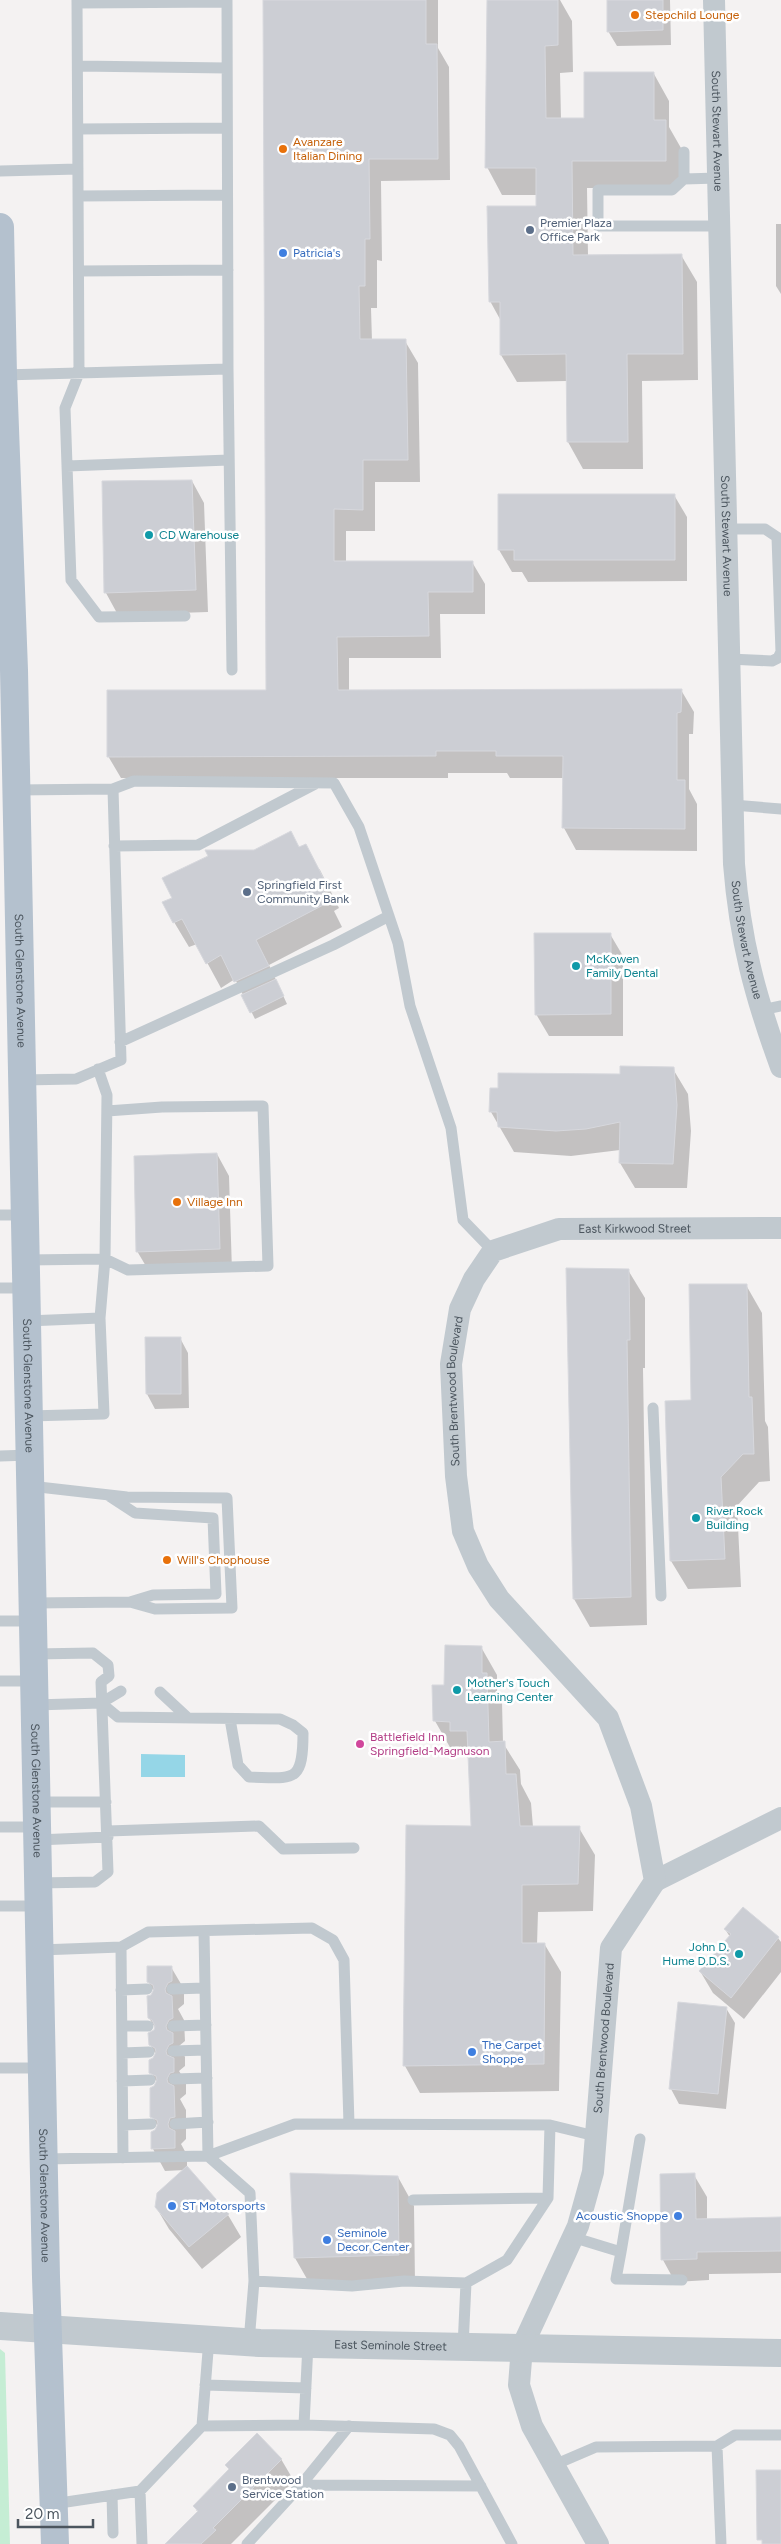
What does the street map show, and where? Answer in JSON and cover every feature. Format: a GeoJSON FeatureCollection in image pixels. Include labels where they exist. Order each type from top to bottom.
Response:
{"type":"FeatureCollection","features":[{"type":"Feature","properties":{"kind":"main road","name":"South Glenstone Avenue"},"geometry":{"type":"LineString","coordinates":[[0,227],[7,672],[14,805],[22,1080],[12,1215],[26,1260],[13,1288],[27,1321],[47,2327],[54,2544]]}},
{"type":"Feature","properties":{"kind":"street","name":"South Stewart Avenue"},"geometry":{"type":"LineString","coordinates":[[714,0],[729,659],[737,907],[745,955],[771,1008],[781,1066]]}},
{"type":"Feature","properties":{"kind":"street","name":"East Kirkwood Street"},"geometry":{"type":"LineString","coordinates":[[493,1251],[559,1229],[781,1228]]}},
{"type":"Feature","properties":{"kind":"street","name":"South Brentwood Boulevard"},"geometry":{"type":"LineString","coordinates":[[493,1251],[474,1279],[460,1309],[451,1364],[456,1476],[463,1530],[478,1566],[499,1600],[608,1718],[641,1806],[655,1882],[611,1948],[593,2172],[578,2226],[522,2347],[519,2385],[532,2426],[596,2544]]}},
{"type":"Feature","properties":{"kind":"street"},"geometry":{"type":"LineString","coordinates":[[655,1882],[781,1818]]}},
{"type":"Feature","properties":{"kind":"street","name":"East Seminole Street"},"geometry":{"type":"LineString","coordinates":[[0,2326],[47,2327],[249,2342],[781,2353]]}},
{"type":"Feature","properties":{"kind":"lane"},"geometry":{"type":"LineString","coordinates":[[185,616],[99,617],[71,580],[65,408],[79,373],[77,1],[227,1],[228,368],[232,670]]}},
{"type":"Feature","properties":{"kind":"lane"},"geometry":{"type":"LineString","coordinates":[[78,66],[227,68]]}},
{"type":"Feature","properties":{"kind":"lane"},"geometry":{"type":"LineString","coordinates":[[78,129],[227,128]]}},
{"type":"Feature","properties":{"kind":"lane"},"geometry":{"type":"LineString","coordinates":[[684,152],[684,179]]}},
{"type":"Feature","properties":{"kind":"lane"},"geometry":{"type":"LineString","coordinates":[[0,171],[78,170]]}},
{"type":"Feature","properties":{"kind":"lane"},"geometry":{"type":"LineString","coordinates":[[718,178],[684,179],[672,190],[598,190],[598,226],[720,226]]}},
{"type":"Feature","properties":{"kind":"lane"},"geometry":{"type":"LineString","coordinates":[[78,196],[227,195]]}},
{"type":"Feature","properties":{"kind":"lane"},"geometry":{"type":"LineString","coordinates":[[78,271],[228,270]]}},
{"type":"Feature","properties":{"kind":"lane"},"geometry":{"type":"LineString","coordinates":[[1,375],[228,368]]}},
{"type":"Feature","properties":{"kind":"lane"},"geometry":{"type":"LineString","coordinates":[[67,466],[229,460]]}},
{"type":"Feature","properties":{"kind":"lane"},"geometry":{"type":"LineString","coordinates":[[726,529],[764,529],[777,537],[781,652],[778,658],[772,661],[729,659]]}},
{"type":"Feature","properties":{"kind":"lane"},"geometry":{"type":"LineString","coordinates":[[14,805],[113,789],[134,781],[334,784],[359,827],[398,942],[410,1006],[451,1128],[463,1220],[493,1251]]}},
{"type":"Feature","properties":{"kind":"lane"},"geometry":{"type":"LineString","coordinates":[[114,846],[198,846],[316,783]]}},
{"type":"Feature","properties":{"kind":"lane"},"geometry":{"type":"LineString","coordinates":[[22,1080],[76,1079],[121,1060],[113,789]]}},
{"type":"Feature","properties":{"kind":"lane"},"geometry":{"type":"LineString","coordinates":[[733,805],[781,809]]}},
{"type":"Feature","properties":{"kind":"lane"},"geometry":{"type":"LineString","coordinates":[[120,1042],[333,945],[389,916]]}},
{"type":"Feature","properties":{"kind":"lane"},"geometry":{"type":"LineString","coordinates":[[29,1416],[104,1414],[100,1318],[105,1258],[107,1095],[98,1069]]}},
{"type":"Feature","properties":{"kind":"lane"},"geometry":{"type":"LineString","coordinates":[[26,1260],[105,1258],[128,1270],[268,1266],[264,1106],[162,1106],[107,1111]]}},
{"type":"Feature","properties":{"kind":"lane"},"geometry":{"type":"LineString","coordinates":[[27,1321],[100,1318]]}},
{"type":"Feature","properties":{"kind":"lane"},"geometry":{"type":"LineString","coordinates":[[654,1408],[661,1596]]}},
{"type":"Feature","properties":{"kind":"lane"},"geometry":{"type":"LineString","coordinates":[[0,1456],[30,1455]]}},
{"type":"Feature","properties":{"kind":"lane"},"geometry":{"type":"LineString","coordinates":[[30,1486],[127,1497],[227,1498],[232,1608],[155,1609],[130,1602]]}},
{"type":"Feature","properties":{"kind":"lane"},"geometry":{"type":"LineString","coordinates":[[0,1621],[33,1612],[130,1602],[153,1595],[216,1594],[213,1518],[135,1513],[106,1494]]}},
{"type":"Feature","properties":{"kind":"lane"},"geometry":{"type":"LineString","coordinates":[[0,1906],[95,1882],[103,1878],[108,1872],[101,1682],[109,1676],[108,1664],[93,1653],[34,1654]]}},
{"type":"Feature","properties":{"kind":"lane"},"geometry":{"type":"LineString","coordinates":[[0,1681],[34,1693],[102,1703],[118,1717],[280,1719],[294,1725],[303,1733],[303,1760],[297,1771],[288,1778],[249,1777],[238,1765],[230,1719]]}},
{"type":"Feature","properties":{"kind":"lane"},"geometry":{"type":"LineString","coordinates":[[102,1703],[121,1691]]}},
{"type":"Feature","properties":{"kind":"lane"},"geometry":{"type":"LineString","coordinates":[[160,1692],[188,1718]]}},
{"type":"Feature","properties":{"kind":"lane"},"geometry":{"type":"LineString","coordinates":[[0,1827],[37,1823],[106,1802]]}},
{"type":"Feature","properties":{"kind":"lane"},"geometry":{"type":"LineString","coordinates":[[37,1823],[108,1834],[258,1826],[283,1849],[354,1848]]}},
{"type":"Feature","properties":{"kind":"lane"},"geometry":{"type":"LineString","coordinates":[[40,1950],[121,1946],[148,1932],[312,1928],[333,1940],[344,1960],[348,2124]]}},
{"type":"Feature","properties":{"kind":"lane"},"geometry":{"type":"LineString","coordinates":[[204,1931],[208,2156],[250,2193],[254,2281],[249,2342]]}},
{"type":"Feature","properties":{"kind":"lane"},"geometry":{"type":"LineString","coordinates":[[121,1946],[123,2158]]}},
{"type":"Feature","properties":{"kind":"lane"},"geometry":{"type":"LineString","coordinates":[[172,1989],[205,1988]]}},
{"type":"Feature","properties":{"kind":"lane"},"geometry":{"type":"LineString","coordinates":[[121,1990],[147,1989]]}},
{"type":"Feature","properties":{"kind":"lane"},"geometry":{"type":"LineString","coordinates":[[173,2026],[206,2025]]}},
{"type":"Feature","properties":{"kind":"lane"},"geometry":{"type":"LineString","coordinates":[[122,2026],[148,2026]]}},
{"type":"Feature","properties":{"kind":"lane"},"geometry":{"type":"LineString","coordinates":[[174,2051],[206,2050]]}},
{"type":"Feature","properties":{"kind":"lane"},"geometry":{"type":"LineString","coordinates":[[122,2053],[149,2052]]}},
{"type":"Feature","properties":{"kind":"lane"},"geometry":{"type":"LineString","coordinates":[[0,2068],[42,2068]]}},
{"type":"Feature","properties":{"kind":"lane"},"geometry":{"type":"LineString","coordinates":[[174,2079],[207,2078]]}},
{"type":"Feature","properties":{"kind":"lane"},"geometry":{"type":"LineString","coordinates":[[122,2081],[150,2080]]}},
{"type":"Feature","properties":{"kind":"lane"},"geometry":{"type":"LineString","coordinates":[[175,2124],[208,2122]]}},
{"type":"Feature","properties":{"kind":"lane"},"geometry":{"type":"LineString","coordinates":[[122,2125],[151,2124]]}},
{"type":"Feature","properties":{"kind":"lane"},"geometry":{"type":"LineString","coordinates":[[44,2159],[208,2156],[295,2124],[550,2124],[595,2136]]}},
{"type":"Feature","properties":{"kind":"lane"},"geometry":{"type":"LineString","coordinates":[[254,2281],[352,2286],[404,2281],[466,2283],[507,2260],[548,2198],[550,2124]]}},
{"type":"Feature","properties":{"kind":"lane"},"geometry":{"type":"LineString","coordinates":[[640,2139],[616,2279],[682,2280]]}},
{"type":"Feature","properties":{"kind":"lane"},"geometry":{"type":"LineString","coordinates":[[413,2200],[548,2198]]}},
{"type":"Feature","properties":{"kind":"lane"},"geometry":{"type":"LineString","coordinates":[[572,2237],[621,2252]]}},
{"type":"Feature","properties":{"kind":"lane"},"geometry":{"type":"LineString","coordinates":[[463,2346],[466,2283]]}},
{"type":"Feature","properties":{"kind":"lane"},"geometry":{"type":"LineString","coordinates":[[53,2504],[140,2491],[202,2426],[209,2339]]}},
{"type":"Feature","properties":{"kind":"lane"},"geometry":{"type":"LineString","coordinates":[[304,2425],[308,2344]]}},
{"type":"Feature","properties":{"kind":"lane"},"geometry":{"type":"LineString","coordinates":[[205,2385],[306,2388]]}},
{"type":"Feature","properties":{"kind":"lane"},"geometry":{"type":"LineString","coordinates":[[202,2426],[304,2425],[434,2429],[450,2435],[459,2446],[512,2544]]}},
{"type":"Feature","properties":{"kind":"lane"},"geometry":{"type":"LineString","coordinates":[[247,2544],[301,2485],[349,2426]]}},
{"type":"Feature","properties":{"kind":"lane"},"geometry":{"type":"LineString","coordinates":[[554,2465],[596,2447],[718,2446],[735,2435],[781,2435]]}},
{"type":"Feature","properties":{"kind":"lane"},"geometry":{"type":"LineString","coordinates":[[718,2446],[721,2544]]}},
{"type":"Feature","properties":{"kind":"lane"},"geometry":{"type":"LineString","coordinates":[[301,2485],[481,2486]]}},
{"type":"Feature","properties":{"kind":"lane"},"geometry":{"type":"LineString","coordinates":[[140,2491],[142,2544]]}},
{"type":"Feature","properties":{"kind":"lane"},"geometry":{"type":"LineString","coordinates":[[112,2495],[113,2533]]}},
{"type":"Feature","properties":{"kind":"green space"},"geometry":{"type":"Polygon","coordinates":[[[0,2349],[5,2353],[10,2544],[0,2544],[0,2349]]]}},
{"type":"Feature","properties":{"kind":"water"},"geometry":{"type":"Polygon","coordinates":[[[141,1754],[185,1755],[185,1777],[141,1777],[141,1754]]]}},
{"type":"Feature","properties":{"kind":"building"},"geometry":{"type":"Polygon","coordinates":[[[263,0],[426,0],[426,44],[437,44],[438,159],[369,159],[370,239],[365,239],[365,286],[359,286],[360,339],[406,339],[408,460],[363,460],[363,510],[334,509],[334,561],[473,561],[473,592],[428,592],[429,636],[337,637],[338,690],[682,689],[681,712],[677,713],[677,780],[685,780],[685,829],[562,828],[563,756],[496,756],[496,751],[436,751],[436,756],[107,757],[107,690],[266,690],[263,0]]]}},
{"type":"Feature","properties":{"kind":"building"},"geometry":{"type":"Polygon","coordinates":[[[487,0],[558,0],[558,45],[545,46],[546,118],[584,118],[584,72],[654,72],[654,120],[666,120],[666,161],[572,161],[573,255],[682,254],[683,354],[627,354],[628,442],[567,442],[566,354],[500,355],[500,302],[489,302],[487,206],[536,206],[536,168],[485,168],[487,0]]]}},
{"type":"Feature","properties":{"kind":"building","name":"Stepchild Lounge"},"geometry":{"type":"Polygon","coordinates":[[[607,0],[663,0],[663,30],[607,32],[607,0]]]}},
{"type":"Feature","properties":{"kind":"building","name":"CD Warehouse"},"geometry":{"type":"Polygon","coordinates":[[[192,480],[196,590],[104,593],[102,481],[192,480]]]}},
{"type":"Feature","properties":{"kind":"building"},"geometry":{"type":"Polygon","coordinates":[[[498,494],[675,494],[675,560],[514,560],[514,550],[498,550],[498,494]]]}},
{"type":"Feature","properties":{"kind":"building","name":"Springfield First Community Bank"},"geometry":{"type":"Polygon","coordinates":[[[291,831],[299,847],[306,844],[326,883],[321,886],[329,902],[256,940],[269,966],[234,982],[221,955],[206,964],[182,919],[173,923],[162,902],[172,898],[162,878],[208,856],[205,850],[254,850],[291,831]]]}},
{"type":"Feature","properties":{"kind":"building","name":"McKowen Family Dental"},"geometry":{"type":"Polygon","coordinates":[[[534,933],[611,933],[611,1014],[535,1015],[534,933]]]}},
{"type":"Feature","properties":{"kind":"building"},"geometry":{"type":"Polygon","coordinates":[[[276,979],[284,996],[250,1013],[241,995],[276,979]]]}},
{"type":"Feature","properties":{"kind":"building"},"geometry":{"type":"Polygon","coordinates":[[[620,1066],[674,1067],[677,1105],[673,1164],[619,1163],[620,1122],[586,1129],[556,1131],[498,1127],[497,1112],[489,1112],[490,1088],[498,1088],[498,1073],[620,1074],[620,1066]]]}},
{"type":"Feature","properties":{"kind":"building","name":"Village Inn"},"geometry":{"type":"Polygon","coordinates":[[[217,1153],[220,1249],[136,1252],[134,1156],[217,1153]]]}},
{"type":"Feature","properties":{"kind":"building"},"geometry":{"type":"Polygon","coordinates":[[[566,1268],[629,1269],[630,1340],[627,1340],[631,1597],[573,1599],[566,1268]]]}},
{"type":"Feature","properties":{"kind":"building","name":"River Rock Building"},"geometry":{"type":"Polygon","coordinates":[[[689,1284],[747,1284],[749,1397],[752,1397],[754,1454],[743,1454],[721,1477],[725,1559],[670,1561],[665,1401],[691,1400],[689,1284]]]}},
{"type":"Feature","properties":{"kind":"building"},"geometry":{"type":"Polygon","coordinates":[[[145,1337],[181,1337],[181,1394],[146,1394],[145,1337]]]}},
{"type":"Feature","properties":{"kind":"building"},"geometry":{"type":"Polygon","coordinates":[[[445,1645],[482,1646],[482,1673],[487,1673],[489,1742],[505,1741],[506,1774],[516,1774],[520,1826],[580,1826],[578,1884],[522,1885],[522,1943],[545,1943],[544,2064],[403,2066],[406,1825],[471,1826],[467,1731],[450,1731],[450,1722],[433,1721],[432,1685],[444,1685],[445,1645]]]}},
{"type":"Feature","properties":{"kind":"building","name":"John D. Hume D.D.S."},"geometry":{"type":"Polygon","coordinates":[[[743,1907],[779,1937],[731,1998],[699,1971],[731,1934],[724,1929],[743,1907]]]}},
{"type":"Feature","properties":{"kind":"building"},"geometry":{"type":"Polygon","coordinates":[[[147,1966],[172,1966],[172,1981],[168,1983],[165,1989],[166,1993],[172,1996],[173,2018],[169,2020],[166,2026],[167,2030],[173,2033],[173,2043],[169,2045],[166,2051],[167,2055],[174,2058],[174,2072],[170,2073],[167,2079],[168,2083],[174,2086],[175,2117],[170,2118],[168,2124],[169,2128],[175,2131],[175,2148],[151,2149],[151,2132],[155,2130],[158,2124],[157,2120],[150,2117],[150,2088],[154,2086],[157,2080],[156,2076],[149,2073],[149,2060],[153,2058],[156,2052],[155,2048],[149,2045],[148,2033],[154,2030],[155,2026],[152,2020],[148,2018],[147,1996],[151,1995],[154,1989],[153,1985],[147,1982],[147,1966]]]}},
{"type":"Feature","properties":{"kind":"building"},"geometry":{"type":"Polygon","coordinates":[[[678,2002],[727,2007],[718,2094],[669,2089],[678,2002]]]}},
{"type":"Feature","properties":{"kind":"building"},"geometry":{"type":"Polygon","coordinates":[[[187,2166],[229,2214],[189,2247],[155,2207],[157,2193],[187,2166]]]}},
{"type":"Feature","properties":{"kind":"building"},"geometry":{"type":"Polygon","coordinates":[[[290,2173],[398,2176],[399,2255],[294,2258],[290,2173]]]}},
{"type":"Feature","properties":{"kind":"building"},"geometry":{"type":"Polygon","coordinates":[[[695,2173],[696,2219],[781,2217],[781,2251],[697,2252],[697,2259],[661,2260],[660,2174],[695,2173]]]}},
{"type":"Feature","properties":{"kind":"building","name":"Brentwood Service Station"},"geometry":{"type":"Polygon","coordinates":[[[257,2433],[282,2459],[213,2528],[216,2530],[201,2544],[165,2544],[198,2511],[193,2506],[229,2469],[225,2465],[257,2433]]]}},
{"type":"Feature","properties":{"kind":"building"},"geometry":{"type":"Polygon","coordinates":[[[756,2470],[781,2470],[781,2544],[762,2544],[762,2540],[757,2540],[756,2470]]]}},
{"type":"Feature","properties":{"kind":"place","name":"Stepchild Lounge"},"geometry":{"type":"Point","coordinates":[635,15]}},
{"type":"Feature","properties":{"kind":"place","name":"Avanzare Italian Dining"},"geometry":{"type":"Point","coordinates":[283,149]}},
{"type":"Feature","properties":{"kind":"place","name":"Premier Plaza Office Park"},"geometry":{"type":"Point","coordinates":[530,230]}},
{"type":"Feature","properties":{"kind":"place","name":"Patricia's"},"geometry":{"type":"Point","coordinates":[283,253]}},
{"type":"Feature","properties":{"kind":"place","name":"CD Warehouse"},"geometry":{"type":"Point","coordinates":[149,535]}},
{"type":"Feature","properties":{"kind":"place","name":"Springfield First Community Bank"},"geometry":{"type":"Point","coordinates":[247,892]}},
{"type":"Feature","properties":{"kind":"place","name":"McKowen Family Dental"},"geometry":{"type":"Point","coordinates":[576,966]}},
{"type":"Feature","properties":{"kind":"place","name":"Village Inn"},"geometry":{"type":"Point","coordinates":[177,1202]}},
{"type":"Feature","properties":{"kind":"place","name":"River Rock Building"},"geometry":{"type":"Point","coordinates":[696,1518]}},
{"type":"Feature","properties":{"kind":"place","name":"Will's Chophouse"},"geometry":{"type":"Point","coordinates":[167,1560]}},
{"type":"Feature","properties":{"kind":"place","name":"Mother's Touch Learning Center"},"geometry":{"type":"Point","coordinates":[457,1690]}},
{"type":"Feature","properties":{"kind":"place","name":"Battlefield Inn Springfield-Magnuson"},"geometry":{"type":"Point","coordinates":[360,1744]}},
{"type":"Feature","properties":{"kind":"place","name":"John D. Hume D.D.S."},"geometry":{"type":"Point","coordinates":[739,1954]}},
{"type":"Feature","properties":{"kind":"place","name":"The Carpet Shoppe"},"geometry":{"type":"Point","coordinates":[472,2052]}},
{"type":"Feature","properties":{"kind":"place","name":"ST Motorsports"},"geometry":{"type":"Point","coordinates":[172,2206]}},
{"type":"Feature","properties":{"kind":"place","name":"Acoustic Shoppe"},"geometry":{"type":"Point","coordinates":[678,2216]}},
{"type":"Feature","properties":{"kind":"place","name":"Seminole Decor Center"},"geometry":{"type":"Point","coordinates":[327,2240]}},
{"type":"Feature","properties":{"kind":"place","name":"Brentwood Service Station"},"geometry":{"type":"Point","coordinates":[232,2487]}}]}
